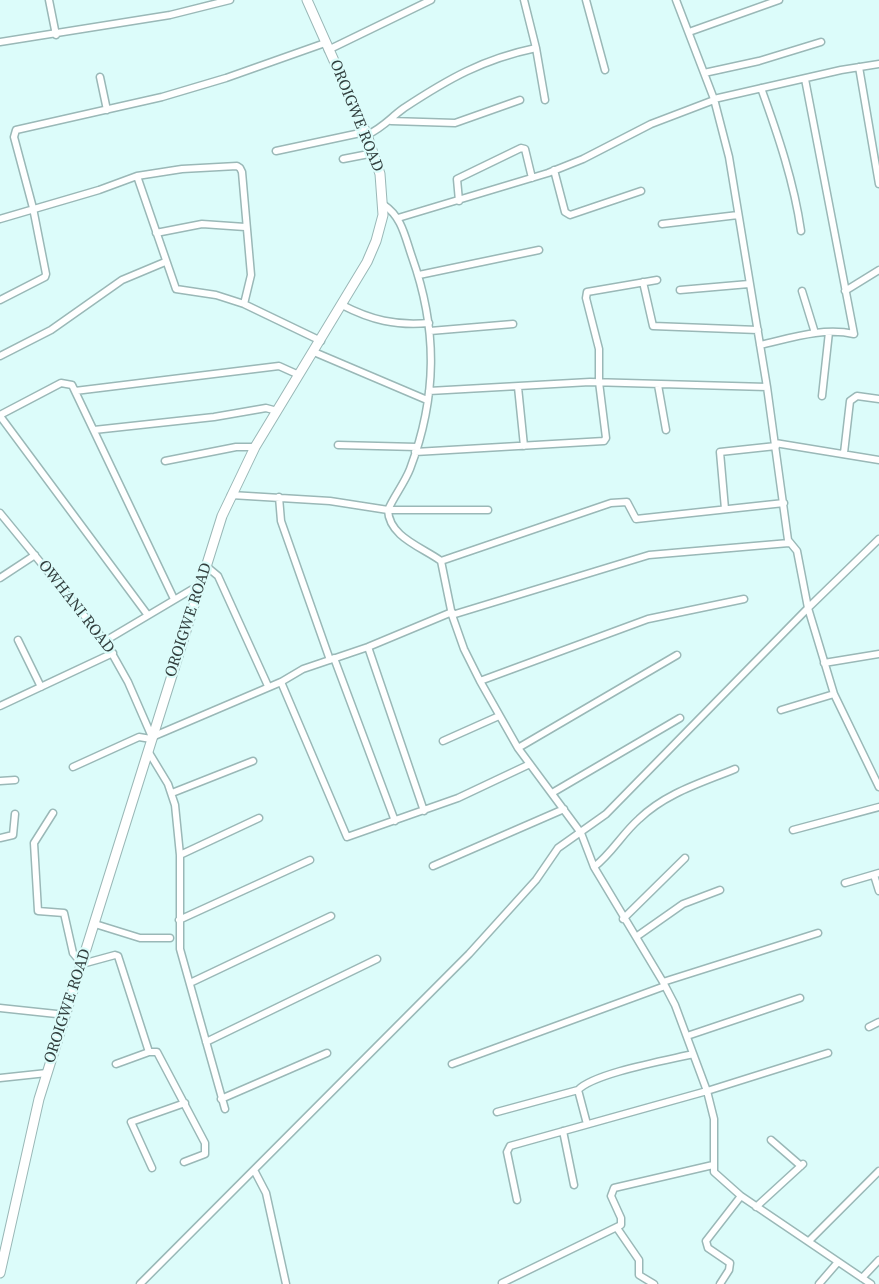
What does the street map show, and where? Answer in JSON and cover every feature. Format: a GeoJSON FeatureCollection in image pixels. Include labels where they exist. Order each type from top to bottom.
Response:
{"type":"FeatureCollection","features":[{"type":"Feature","properties":{"kind":"street"},"geometry":{"type":"LineString","coordinates":[[49,0],[56,34]]}},
{"type":"Feature","properties":{"kind":"street"},"geometry":{"type":"LineString","coordinates":[[0,42],[170,15],[228,0]]}},
{"type":"Feature","properties":{"kind":"street","name":"OROIGWE ROAD"},"geometry":{"type":"LineString","coordinates":[[0,1274],[18,1188],[47,1073],[206,566],[231,495],[255,447],[321,341],[373,249],[384,205],[382,181],[374,153],[307,0]]}},
{"type":"Feature","properties":{"kind":"street"},"geometry":{"type":"LineString","coordinates":[[0,300],[45,277],[47,270],[14,133],[16,130],[54,120],[107,110],[226,78],[327,47],[431,0]]}},
{"type":"Feature","properties":{"kind":"street"},"geometry":{"type":"LineString","coordinates":[[524,0],[536,48],[545,100]]}},
{"type":"Feature","properties":{"kind":"street"},"geometry":{"type":"LineString","coordinates":[[586,0],[605,70]]}},
{"type":"Feature","properties":{"kind":"street"},"geometry":{"type":"LineString","coordinates":[[676,0],[714,99],[729,157],[758,330],[789,543],[797,551],[808,608],[834,694],[879,787]]}},
{"type":"Feature","properties":{"kind":"street"},"geometry":{"type":"LineString","coordinates":[[689,32],[779,0]]}},
{"type":"Feature","properties":{"kind":"street"},"geometry":{"type":"LineString","coordinates":[[704,73],[768,58],[821,42]]}},
{"type":"Feature","properties":{"kind":"street"},"geometry":{"type":"LineString","coordinates":[[276,151],[366,133],[391,120],[402,109],[478,64],[536,48]]}},
{"type":"Feature","properties":{"kind":"street"},"geometry":{"type":"LineString","coordinates":[[398,218],[459,201],[554,170],[587,157],[617,139],[714,99],[860,66],[879,64]]}},
{"type":"Feature","properties":{"kind":"street"},"geometry":{"type":"LineString","coordinates":[[860,66],[879,184]]}},
{"type":"Feature","properties":{"kind":"street"},"geometry":{"type":"LineString","coordinates":[[100,77],[107,110]]}},
{"type":"Feature","properties":{"kind":"street"},"geometry":{"type":"LineString","coordinates":[[760,346],[815,333],[854,334],[805,79]]}},
{"type":"Feature","properties":{"kind":"street"},"geometry":{"type":"LineString","coordinates":[[761,88],[778,133],[794,191],[801,232]]}},
{"type":"Feature","properties":{"kind":"street"},"geometry":{"type":"LineString","coordinates":[[391,120],[455,123],[520,100]]}},
{"type":"Feature","properties":{"kind":"street"},"geometry":{"type":"LineString","coordinates":[[459,201],[457,179],[521,148],[525,150],[532,178]]}},
{"type":"Feature","properties":{"kind":"street"},"geometry":{"type":"LineString","coordinates":[[343,159],[374,153]]}},
{"type":"Feature","properties":{"kind":"street"},"geometry":{"type":"LineString","coordinates":[[0,219],[99,190],[137,176],[182,168],[240,168],[251,275],[244,304]]}},
{"type":"Feature","properties":{"kind":"street"},"geometry":{"type":"LineString","coordinates":[[554,170],[565,212],[570,215],[641,191]]}},
{"type":"Feature","properties":{"kind":"street"},"geometry":{"type":"LineString","coordinates":[[137,176],[173,284],[180,291],[216,295],[244,304],[321,341]]}},
{"type":"Feature","properties":{"kind":"street"},"geometry":{"type":"LineString","coordinates":[[384,205],[398,218],[418,275],[429,323],[433,357],[429,391],[416,450],[405,480],[388,510],[391,522],[400,534],[441,561],[452,614],[464,648],[480,681],[518,748],[581,833],[594,867],[623,919],[664,984],[687,1036],[707,1091],[715,1125],[713,1165],[717,1176],[741,1196],[871,1284]]}},
{"type":"Feature","properties":{"kind":"street"},"geometry":{"type":"LineString","coordinates":[[662,224],[738,214]]}},
{"type":"Feature","properties":{"kind":"street"},"geometry":{"type":"LineString","coordinates":[[156,233],[202,224],[245,227]]}},
{"type":"Feature","properties":{"kind":"street"},"geometry":{"type":"LineString","coordinates":[[418,275],[539,250]]}},
{"type":"Feature","properties":{"kind":"street"},"geometry":{"type":"LineString","coordinates":[[0,356],[51,330],[122,280],[165,262]]}},
{"type":"Feature","properties":{"kind":"street"},"geometry":{"type":"LineString","coordinates":[[846,291],[879,270]]}},
{"type":"Feature","properties":{"kind":"street"},"geometry":{"type":"LineString","coordinates":[[338,445],[416,450],[604,441],[606,438],[599,382],[599,350],[586,298],[587,292],[657,280]]}},
{"type":"Feature","properties":{"kind":"street"},"geometry":{"type":"LineString","coordinates":[[643,282],[653,326],[758,330]]}},
{"type":"Feature","properties":{"kind":"street"},"geometry":{"type":"LineString","coordinates":[[680,290],[750,284]]}},
{"type":"Feature","properties":{"kind":"street"},"geometry":{"type":"LineString","coordinates":[[802,291],[815,333]]}},
{"type":"Feature","properties":{"kind":"street"},"geometry":{"type":"LineString","coordinates":[[342,305],[376,320],[396,324],[429,323]]}},
{"type":"Feature","properties":{"kind":"street"},"geometry":{"type":"LineString","coordinates":[[430,331],[513,324]]}},
{"type":"Feature","properties":{"kind":"street"},"geometry":{"type":"LineString","coordinates":[[822,396],[829,332]]}},
{"type":"Feature","properties":{"kind":"street"},"geometry":{"type":"LineString","coordinates":[[314,352],[427,400]]}},
{"type":"Feature","properties":{"kind":"street"},"geometry":{"type":"LineString","coordinates":[[75,391],[182,376],[279,366],[299,375]]}},
{"type":"Feature","properties":{"kind":"street"},"geometry":{"type":"LineString","coordinates":[[429,391],[599,382],[766,387]]}},
{"type":"Feature","properties":{"kind":"street"},"geometry":{"type":"LineString","coordinates":[[148,614],[0,416],[61,383],[69,383],[75,391],[94,430],[174,599]]}},
{"type":"Feature","properties":{"kind":"street"},"geometry":{"type":"LineString","coordinates":[[658,385],[666,430]]}},
{"type":"Feature","properties":{"kind":"street"},"geometry":{"type":"LineString","coordinates":[[518,386],[524,446]]}},
{"type":"Feature","properties":{"kind":"street"},"geometry":{"type":"LineString","coordinates":[[844,454],[850,401],[857,396],[879,399]]}},
{"type":"Feature","properties":{"kind":"street"},"geometry":{"type":"LineString","coordinates":[[94,430],[214,417],[266,408],[277,411]]}},
{"type":"Feature","properties":{"kind":"street"},"geometry":{"type":"LineString","coordinates":[[726,509],[720,452],[775,444],[879,460]]}},
{"type":"Feature","properties":{"kind":"street"},"geometry":{"type":"LineString","coordinates":[[165,461],[236,446],[255,447]]}},
{"type":"Feature","properties":{"kind":"street"},"geometry":{"type":"LineString","coordinates":[[231,495],[330,501],[388,510],[488,510]]}},
{"type":"Feature","properties":{"kind":"street"},"geometry":{"type":"LineString","coordinates":[[279,497],[281,521],[395,821]]}},
{"type":"Feature","properties":{"kind":"street"},"geometry":{"type":"LineString","coordinates":[[441,561],[611,503],[627,502],[636,519],[784,503]]}},
{"type":"Feature","properties":{"kind":"street","name":"OWHANI ROAD"},"geometry":{"type":"LineString","coordinates":[[0,513],[105,641],[113,653],[152,738]]}},
{"type":"Feature","properties":{"kind":"street"},"geometry":{"type":"LineString","coordinates":[[140,1284],[469,954],[536,880],[558,848],[572,836],[581,833],[606,814],[808,608],[879,539]]}},
{"type":"Feature","properties":{"kind":"street"},"geometry":{"type":"LineString","coordinates":[[73,767],[139,737],[152,738],[268,686],[281,682],[303,669],[368,647],[452,614],[649,555],[789,543]]}},
{"type":"Feature","properties":{"kind":"street"},"geometry":{"type":"LineString","coordinates":[[0,578],[35,555]]}},
{"type":"Feature","properties":{"kind":"street"},"geometry":{"type":"LineString","coordinates":[[206,566],[218,576],[268,686]]}},
{"type":"Feature","properties":{"kind":"street"},"geometry":{"type":"LineString","coordinates":[[105,641],[201,584]]}},
{"type":"Feature","properties":{"kind":"street"},"geometry":{"type":"LineString","coordinates":[[480,681],[648,619],[744,599]]}},
{"type":"Feature","properties":{"kind":"street"},"geometry":{"type":"LineString","coordinates":[[18,640],[41,687]]}},
{"type":"Feature","properties":{"kind":"street"},"geometry":{"type":"LineString","coordinates":[[368,647],[424,811]]}},
{"type":"Feature","properties":{"kind":"street"},"geometry":{"type":"LineString","coordinates":[[0,706],[113,653]]}},
{"type":"Feature","properties":{"kind":"street"},"geometry":{"type":"LineString","coordinates":[[824,663],[879,654]]}},
{"type":"Feature","properties":{"kind":"street"},"geometry":{"type":"LineString","coordinates":[[518,748],[677,655]]}},
{"type":"Feature","properties":{"kind":"street"},"geometry":{"type":"LineString","coordinates":[[281,682],[345,836],[349,838],[458,798],[530,764]]}},
{"type":"Feature","properties":{"kind":"street"},"geometry":{"type":"LineString","coordinates":[[781,710],[834,694]]}},
{"type":"Feature","properties":{"kind":"street"},"geometry":{"type":"LineString","coordinates":[[443,741],[499,716]]}},
{"type":"Feature","properties":{"kind":"street"},"geometry":{"type":"LineString","coordinates":[[552,793],[680,718]]}},
{"type":"Feature","properties":{"kind":"street"},"geometry":{"type":"LineString","coordinates":[[148,751],[172,792],[178,818],[180,949],[225,1109]]}},
{"type":"Feature","properties":{"kind":"street"},"geometry":{"type":"LineString","coordinates":[[172,792],[253,761]]}},
{"type":"Feature","properties":{"kind":"street"},"geometry":{"type":"LineString","coordinates":[[594,867],[605,858],[637,820],[661,801],[735,769]]}},
{"type":"Feature","properties":{"kind":"street"},"geometry":{"type":"LineString","coordinates":[[0,781],[15,780]]}},
{"type":"Feature","properties":{"kind":"street"},"geometry":{"type":"LineString","coordinates":[[794,830],[879,806]]}},
{"type":"Feature","properties":{"kind":"street"},"geometry":{"type":"LineString","coordinates":[[433,866],[564,809]]}},
{"type":"Feature","properties":{"kind":"street"},"geometry":{"type":"LineString","coordinates":[[53,813],[34,843],[37,908],[40,912],[64,913],[75,957],[82,964],[115,955],[118,956],[149,1052]]}},
{"type":"Feature","properties":{"kind":"street"},"geometry":{"type":"LineString","coordinates":[[0,838],[13,835],[15,814]]}},
{"type":"Feature","properties":{"kind":"street"},"geometry":{"type":"LineString","coordinates":[[180,855],[259,818]]}},
{"type":"Feature","properties":{"kind":"street"},"geometry":{"type":"LineString","coordinates":[[623,919],[684,858]]}},
{"type":"Feature","properties":{"kind":"street"},"geometry":{"type":"LineString","coordinates":[[179,920],[310,860]]}},
{"type":"Feature","properties":{"kind":"street"},"geometry":{"type":"LineString","coordinates":[[845,884],[876,874],[879,891]]}},
{"type":"Feature","properties":{"kind":"street"},"geometry":{"type":"LineString","coordinates":[[636,937],[683,904],[720,890]]}},
{"type":"Feature","properties":{"kind":"street"},"geometry":{"type":"LineString","coordinates":[[190,983],[330,916]]}},
{"type":"Feature","properties":{"kind":"street"},"geometry":{"type":"LineString","coordinates":[[95,924],[140,938],[170,938]]}},
{"type":"Feature","properties":{"kind":"street"},"geometry":{"type":"LineString","coordinates":[[452,1064],[664,984],[818,933]]}},
{"type":"Feature","properties":{"kind":"street"},"geometry":{"type":"LineString","coordinates":[[206,1042],[377,959]]}},
{"type":"Feature","properties":{"kind":"street"},"geometry":{"type":"LineString","coordinates":[[687,1036],[800,998]]}},
{"type":"Feature","properties":{"kind":"street"},"geometry":{"type":"LineString","coordinates":[[0,1008],[66,1015]]}},
{"type":"Feature","properties":{"kind":"street"},"geometry":{"type":"LineString","coordinates":[[868,1026],[879,1022]]}},
{"type":"Feature","properties":{"kind":"street"},"geometry":{"type":"LineString","coordinates":[[116,1064],[149,1052],[157,1052],[185,1102],[207,1150],[202,1156],[184,1162]]}},
{"type":"Feature","properties":{"kind":"street"},"geometry":{"type":"LineString","coordinates":[[221,1099],[327,1052]]}},
{"type":"Feature","properties":{"kind":"street"},"geometry":{"type":"LineString","coordinates":[[497,1112],[578,1090],[599,1079],[694,1054]]}},
{"type":"Feature","properties":{"kind":"street"},"geometry":{"type":"LineString","coordinates":[[517,1200],[508,1148],[828,1054]]}},
{"type":"Feature","properties":{"kind":"street"},"geometry":{"type":"LineString","coordinates":[[0,1078],[47,1073]]}},
{"type":"Feature","properties":{"kind":"street"},"geometry":{"type":"LineString","coordinates":[[578,1090],[587,1124]]}},
{"type":"Feature","properties":{"kind":"street"},"geometry":{"type":"LineString","coordinates":[[152,1168],[131,1122],[185,1102]]}},
{"type":"Feature","properties":{"kind":"street"},"geometry":{"type":"LineString","coordinates":[[564,1131],[574,1185]]}},
{"type":"Feature","properties":{"kind":"street"},"geometry":{"type":"LineString","coordinates":[[756,1206],[802,1165],[771,1140]]}},
{"type":"Feature","properties":{"kind":"street"},"geometry":{"type":"LineString","coordinates":[[502,1283],[617,1228],[622,1222],[610,1196],[614,1188],[713,1165]]}},
{"type":"Feature","properties":{"kind":"street"},"geometry":{"type":"LineString","coordinates":[[254,1170],[266,1193],[286,1284]]}},
{"type":"Feature","properties":{"kind":"street"},"geometry":{"type":"LineString","coordinates":[[809,1241],[879,1170]]}},
{"type":"Feature","properties":{"kind":"street"},"geometry":{"type":"LineString","coordinates":[[720,1284],[729,1270],[730,1263],[708,1248],[706,1241],[741,1196]]}},
{"type":"Feature","properties":{"kind":"street"},"geometry":{"type":"LineString","coordinates":[[617,1228],[639,1260],[639,1274],[654,1284]]}},
{"type":"Feature","properties":{"kind":"street"},"geometry":{"type":"LineString","coordinates":[[862,1278],[879,1260]]}},
{"type":"Feature","properties":{"kind":"street"},"geometry":{"type":"LineString","coordinates":[[819,1284],[838,1262]]}}]}
